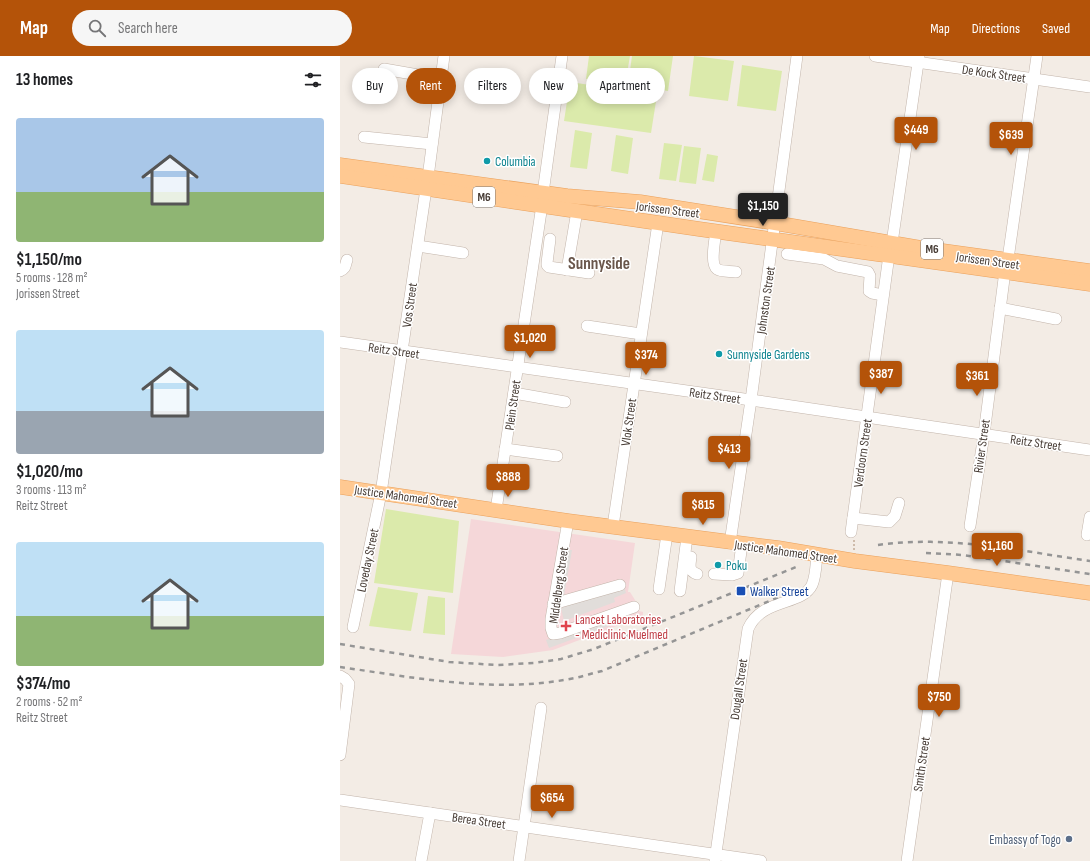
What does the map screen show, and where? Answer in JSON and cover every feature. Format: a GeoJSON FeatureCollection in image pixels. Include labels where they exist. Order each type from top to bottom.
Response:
{"type":"FeatureCollection","features":[{"type":"Feature","properties":{"kind":"main road","name":"Jorissen Street"},"geometry":{"type":"LineString","coordinates":[[340,165],[427,183]]}},
{"type":"Feature","properties":{"kind":"main road","name":"Jorissen Street"},"geometry":{"type":"LineString","coordinates":[[340,176],[427,183],[542,199],[577,211],[716,232],[774,230],[825,253],[854,248],[890,249]]}},
{"type":"Feature","properties":{"kind":"main road","name":"Jorissen Street"},"geometry":{"type":"LineString","coordinates":[[542,199],[566,196],[640,202],[720,215],[774,230],[890,249],[1006,265],[1090,270]]}},
{"type":"Feature","properties":{"kind":"main road"},"geometry":{"type":"LineString","coordinates":[[774,230],[854,248]]}},
{"type":"Feature","properties":{"kind":"main road","name":"Jorissen Street"},"geometry":{"type":"LineString","coordinates":[[1006,265],[1090,284]]}},
{"type":"Feature","properties":{"kind":"main road","name":"Justice Mahomed Street"},"geometry":{"type":"LineString","coordinates":[[340,487],[568,521],[817,554],[855,561],[948,572],[1090,594]]}},
{"type":"Feature","properties":{"kind":"street","name":"Vos Street"},"geometry":{"type":"LineString","coordinates":[[442,68],[444,56]]}},
{"type":"Feature","properties":{"kind":"street","name":"Plein Street"},"geometry":{"type":"LineString","coordinates":[[496,510],[518,368],[562,56]]}},
{"type":"Feature","properties":{"kind":"street","name":"Johnston Street"},"geometry":{"type":"LineString","coordinates":[[714,574],[732,575],[738,573],[736,544],[751,400],[797,56]]}},
{"type":"Feature","properties":{"kind":"street","name":"De Kock Street"},"geometry":{"type":"LineString","coordinates":[[875,56],[918,59],[1090,87]]}},
{"type":"Feature","properties":{"kind":"street","name":"Rivier Street"},"geometry":{"type":"LineString","coordinates":[[970,526],[1037,56]]}},
{"type":"Feature","properties":{"kind":"street","name":"Verdoorn Street"},"geometry":{"type":"LineString","coordinates":[[851,532],[883,295],[918,59]]}},
{"type":"Feature","properties":{"kind":"street","name":"Vos Street"},"geometry":{"type":"LineString","coordinates":[[381,493],[438,104]]}},
{"type":"Feature","properties":{"kind":"street"},"geometry":{"type":"LineString","coordinates":[[364,137],[432,144]]}},
{"type":"Feature","properties":{"kind":"street","name":"Jorissen Street"},"geometry":{"type":"LineString","coordinates":[[340,170],[534,199],[632,216],[774,230],[1090,274]]}},
{"type":"Feature","properties":{"kind":"street","name":"Jorissen Street"},"geometry":{"type":"LineString","coordinates":[[340,170],[554,200],[635,205],[720,215]]}},
{"type":"Feature","properties":{"kind":"street"},"geometry":{"type":"LineString","coordinates":[[567,270],[577,211]]}},
{"type":"Feature","properties":{"kind":"street","name":"Vlok Street"},"geometry":{"type":"LineString","coordinates":[[613,526],[658,223]]}},
{"type":"Feature","properties":{"kind":"street"},"geometry":{"type":"LineString","coordinates":[[716,232],[713,259],[714,265],[718,269],[736,272]]}},
{"type":"Feature","properties":{"kind":"street"},"geometry":{"type":"LineString","coordinates":[[550,239],[547,265],[549,267],[589,273]]}},
{"type":"Feature","properties":{"kind":"street"},"geometry":{"type":"LineString","coordinates":[[418,246],[463,253]]}},
{"type":"Feature","properties":{"kind":"street","name":"Jorissen Street"},"geometry":{"type":"LineString","coordinates":[[854,248],[1090,279]]}},
{"type":"Feature","properties":{"kind":"street"},"geometry":{"type":"LineString","coordinates":[[787,254],[825,253],[837,266],[870,273],[870,291],[872,293],[883,295]]}},
{"type":"Feature","properties":{"kind":"street"},"geometry":{"type":"LineString","coordinates":[[340,271],[345,268],[347,260]]}},
{"type":"Feature","properties":{"kind":"street"},"geometry":{"type":"LineString","coordinates":[[1000,308],[1056,319]]}},
{"type":"Feature","properties":{"kind":"street"},"geometry":{"type":"LineString","coordinates":[[587,326],[641,334]]}},
{"type":"Feature","properties":{"kind":"street","name":"Reitz Street"},"geometry":{"type":"LineString","coordinates":[[340,342],[1090,450]]}},
{"type":"Feature","properties":{"kind":"street"},"geometry":{"type":"LineString","coordinates":[[514,393],[565,402]]}},
{"type":"Feature","properties":{"kind":"street"},"geometry":{"type":"LineString","coordinates":[[506,450],[557,456]]}},
{"type":"Feature","properties":{"kind":"street","name":"Loveday Street"},"geometry":{"type":"LineString","coordinates":[[353,627],[381,493]]}},
{"type":"Feature","properties":{"kind":"street"},"geometry":{"type":"LineString","coordinates":[[853,518],[889,522],[895,516],[899,503]]}},
{"type":"Feature","properties":{"kind":"street"},"geometry":{"type":"LineString","coordinates":[[1087,535],[1090,517]]}},
{"type":"Feature","properties":{"kind":"street","name":"Middelberg Street"},"geometry":{"type":"LineString","coordinates":[[568,521],[551,624],[552,631],[555,634],[634,607]]}},
{"type":"Feature","properties":{"kind":"street"},"geometry":{"type":"LineString","coordinates":[[659,589],[667,534]]}},
{"type":"Feature","properties":{"kind":"street"},"geometry":{"type":"LineString","coordinates":[[690,538],[690,568],[697,574]]}},
{"type":"Feature","properties":{"kind":"street"},"geometry":{"type":"LineString","coordinates":[[680,591],[690,538]]}},
{"type":"Feature","properties":{"kind":"street","name":"Dougall Street"},"geometry":{"type":"LineString","coordinates":[[715,858],[748,629],[753,619],[760,612],[801,595],[809,590],[814,580],[817,554]]}},
{"type":"Feature","properties":{"kind":"street","name":"Smith Street"},"geometry":{"type":"LineString","coordinates":[[907,861],[948,572]]}},
{"type":"Feature","properties":{"kind":"street"},"geometry":{"type":"LineString","coordinates":[[554,604],[620,585]]}},
{"type":"Feature","properties":{"kind":"street"},"geometry":{"type":"LineString","coordinates":[[340,676],[345,679],[348,684],[340,755]]}},
{"type":"Feature","properties":{"kind":"street"},"geometry":{"type":"LineString","coordinates":[[519,861],[541,708]]}},
{"type":"Feature","properties":{"kind":"street","name":"Berea Street"},"geometry":{"type":"LineString","coordinates":[[340,800],[524,826],[715,858],[761,861]]}},
{"type":"Feature","properties":{"kind":"street"},"geometry":{"type":"LineString","coordinates":[[421,861],[430,813]]}},
{"type":"Feature","properties":{"kind":"shaded area"},"geometry":{"type":"Polygon","coordinates":[[[471,519],[635,543],[628,592],[630,592],[635,600],[639,611],[643,612],[643,616],[553,650],[503,657],[451,654],[471,519]]]}},
{"type":"Feature","properties":{"kind":"shaded area"},"geometry":{"type":"Polygon","coordinates":[[[565,550],[572,550],[564,596],[557,595],[565,550]]]}},
{"type":"Feature","properties":{"kind":"shaded area"},"geometry":{"type":"Polygon","coordinates":[[[624,586],[626,593],[614,598],[615,602],[564,621],[561,608],[624,586]]]}},
{"type":"Feature","properties":{"kind":"shaded area"},"geometry":{"type":"Polygon","coordinates":[[[619,614],[622,621],[549,648],[546,640],[619,614]]]}},
{"type":"Feature","properties":{"kind":"green space"},"geometry":{"type":"Polygon","coordinates":[[[589,56],[630,56],[628,68],[587,68],[589,56]]]}},
{"type":"Feature","properties":{"kind":"green space"},"geometry":{"type":"Polygon","coordinates":[[[632,56],[673,56],[668,91],[665,91],[665,68],[630,68],[632,56]]]}},
{"type":"Feature","properties":{"kind":"green space"},"geometry":{"type":"Polygon","coordinates":[[[694,56],[734,61],[728,101],[689,96],[694,56]]]}},
{"type":"Feature","properties":{"kind":"green space"},"geometry":{"type":"Polygon","coordinates":[[[742,65],[782,71],[776,111],[737,106],[742,65]]]}},
{"type":"Feature","properties":{"kind":"green space"},"geometry":{"type":"Polygon","coordinates":[[[578,83],[586,84],[586,104],[656,104],[651,133],[564,121],[567,104],[578,104],[578,83]]]}},
{"type":"Feature","properties":{"kind":"green space"},"geometry":{"type":"Polygon","coordinates":[[[575,130],[592,133],[587,169],[570,167],[575,130]]]}},
{"type":"Feature","properties":{"kind":"green space"},"geometry":{"type":"Polygon","coordinates":[[[616,135],[633,138],[628,174],[611,171],[616,135]]]}},
{"type":"Feature","properties":{"kind":"green space"},"geometry":{"type":"Polygon","coordinates":[[[664,143],[682,145],[676,181],[659,179],[664,143]]]}},
{"type":"Feature","properties":{"kind":"green space"},"geometry":{"type":"Polygon","coordinates":[[[684,146],[701,148],[696,184],[679,182],[684,146]]]}},
{"type":"Feature","properties":{"kind":"green space"},"geometry":{"type":"Polygon","coordinates":[[[707,154],[718,156],[714,182],[702,180],[707,154]]]}},
{"type":"Feature","properties":{"kind":"green space"},"geometry":{"type":"Polygon","coordinates":[[[386,509],[459,521],[453,593],[374,583],[386,509]]]}},
{"type":"Feature","properties":{"kind":"green space"},"geometry":{"type":"Polygon","coordinates":[[[378,587],[418,593],[411,631],[369,626],[378,587]]]}},
{"type":"Feature","properties":{"kind":"green space"},"geometry":{"type":"Polygon","coordinates":[[[428,596],[445,598],[445,635],[423,633],[428,596]]]}},
{"type":"Feature","properties":{"kind":"railway"},"geometry":{"type":"LineString","coordinates":[[878,545],[905,542],[958,543],[1011,549],[1090,561]]}},
{"type":"Feature","properties":{"kind":"railway"},"geometry":{"type":"LineString","coordinates":[[926,553],[963,555],[1090,574]]}},
{"type":"Feature","properties":{"kind":"railway"},"geometry":{"type":"LineString","coordinates":[[340,644],[449,662],[497,665],[534,663],[561,659],[594,649],[796,567]]}},
{"type":"Feature","properties":{"kind":"railway"},"geometry":{"type":"LineString","coordinates":[[340,667],[457,683],[516,685],[546,683],[602,671],[798,589]]}},
{"type":"Feature","properties":{"kind":"place","name":"Columbia"},"geometry":{"type":"Point","coordinates":[487,161]}},
{"type":"Feature","properties":{"kind":"place","name":"Sunnyside Gardens"},"geometry":{"type":"Point","coordinates":[719,354]}},
{"type":"Feature","properties":{"kind":"place","name":"Poku"},"geometry":{"type":"Point","coordinates":[718,565]}},
{"type":"Feature","properties":{"kind":"place","name":"Walker Street"},"geometry":{"type":"Point","coordinates":[741,591]}},
{"type":"Feature","properties":{"kind":"place","name":"Lancet Laboratories - Mediclinic Muelmed"},"geometry":{"type":"Point","coordinates":[566,626]}},
{"type":"Feature","properties":{"kind":"place","name":"Embassy of Togo"},"geometry":{"type":"Point","coordinates":[1069,839]}},
{"type":"Feature","properties":{"kind":"district","name":"Sunnyside"},"geometry":{"type":"Point","coordinates":[599,263]}}]}
